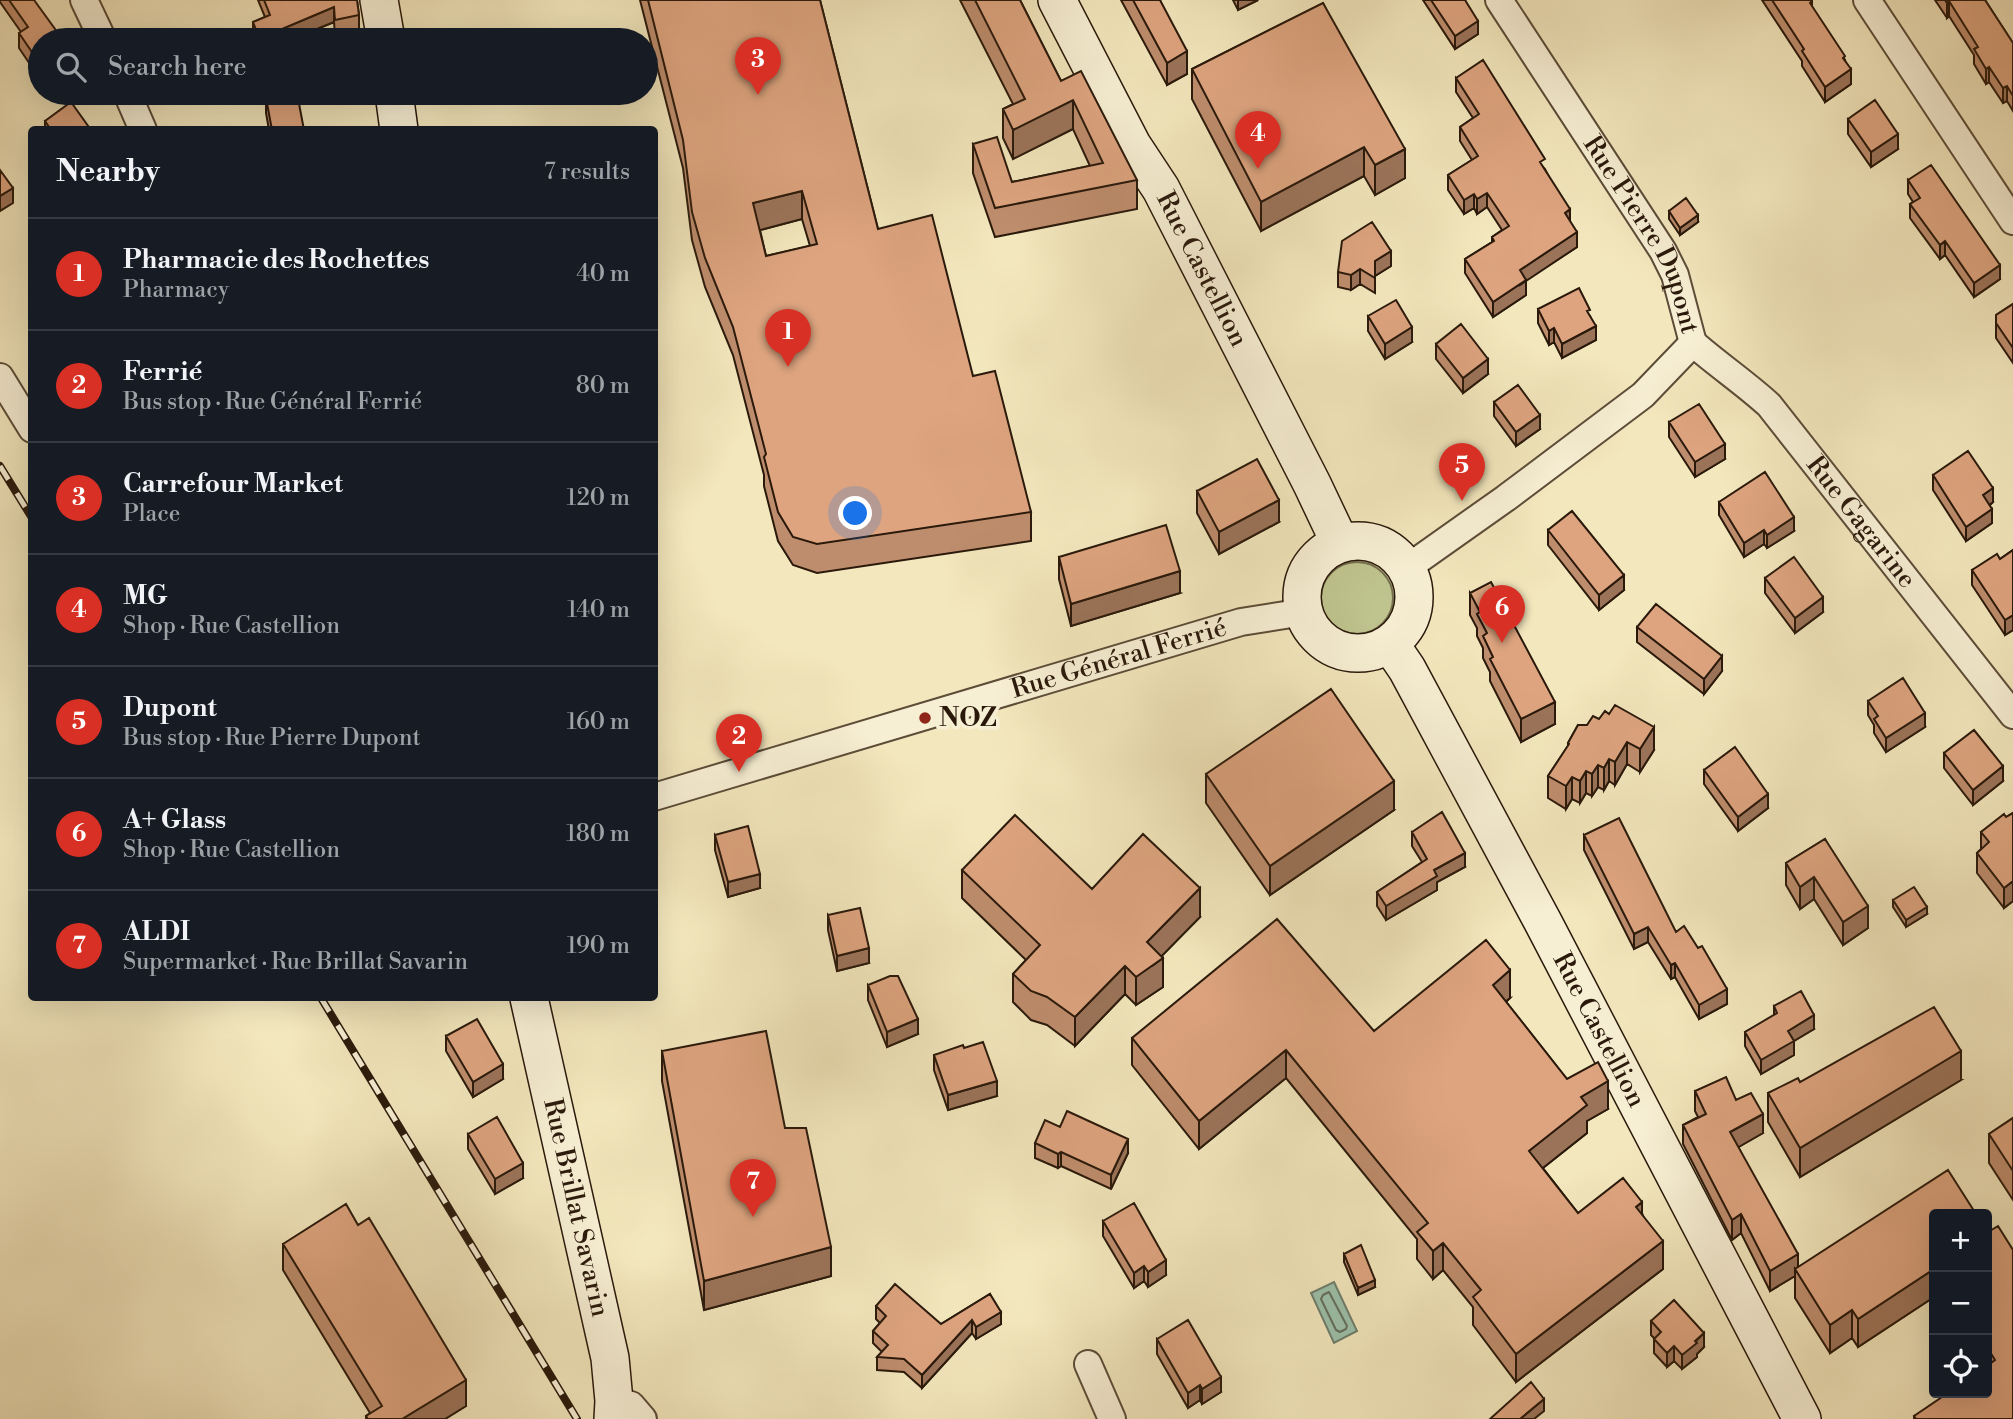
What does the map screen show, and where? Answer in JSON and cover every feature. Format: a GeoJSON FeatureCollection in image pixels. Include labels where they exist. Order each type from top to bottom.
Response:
{"type":"FeatureCollection","features":[{"type":"Feature","properties":{"kind":"main road"},"geometry":{"type":"LineString","coordinates":[[379,0],[384,28]]}},
{"type":"Feature","properties":{"kind":"main road","name":"Rue Castellion"},"geometry":{"type":"LineString","coordinates":[[1057,0],[1132,145],[1161,189],[1340,543]]}},
{"type":"Feature","properties":{"kind":"main road"},"geometry":{"type":"LineString","coordinates":[[396,105],[398,126]]}},
{"type":"Feature","properties":{"kind":"main road"},"geometry":{"type":"LineString","coordinates":[[1340,543],[1375,543],[1390,550],[1407,568],[1415,591],[1414,607],[1399,637],[1390,644],[1370,653],[1352,653],[1336,649],[1321,640],[1310,627],[1304,612],[1302,594],[1306,577],[1314,562],[1327,550],[1340,543]]}},
{"type":"Feature","properties":{"kind":"main road","name":"Rue Castellion"},"geometry":{"type":"LineString","coordinates":[[1390,644],[1408,669],[1538,912],[1802,1419]]}},
{"type":"Feature","properties":{"kind":"main road","name":"Rue Brillat Savarin"},"geometry":{"type":"LineString","coordinates":[[530,1001],[624,1413]]}},
{"type":"Feature","properties":{"kind":"street"},"geometry":{"type":"LineString","coordinates":[[84,0],[97,28]]}},
{"type":"Feature","properties":{"kind":"street","name":"Rue Pierre Dupont"},"geometry":{"type":"LineString","coordinates":[[1407,568],[1643,396],[1693,343],[1675,275],[1663,251],[1499,0]]}},
{"type":"Feature","properties":{"kind":"street"},"geometry":{"type":"LineString","coordinates":[[1867,0],[2013,221]]}},
{"type":"Feature","properties":{"kind":"street"},"geometry":{"type":"LineString","coordinates":[[132,105],[141,126]]}},
{"type":"Feature","properties":{"kind":"street","name":"Rue Gagarine"},"geometry":{"type":"LineString","coordinates":[[1693,343],[1722,369],[1753,389],[1769,405],[2013,715]]}},
{"type":"Feature","properties":{"kind":"street"},"geometry":{"type":"LineString","coordinates":[[0,377],[28,422]]}},
{"type":"Feature","properties":{"kind":"street","name":"Rue Général Ferrié"},"geometry":{"type":"LineString","coordinates":[[658,796],[1241,622],[1304,612]]}},
{"type":"Feature","properties":{"kind":"street"},"geometry":{"type":"LineString","coordinates":[[1088,1364],[1112,1419]]}},
{"type":"Feature","properties":{"kind":"shaded area"},"geometry":{"type":"Polygon","coordinates":[[[1364,562],[1383,572],[1391,584],[1391,612],[1383,624],[1371,632],[1350,634],[1331,624],[1323,612],[1321,591],[1331,572],[1343,564],[1364,562]]]}},
{"type":"Feature","properties":{"kind":"water"},"geometry":{"type":"Polygon","coordinates":[[[1334,1282],[1357,1331],[1334,1343],[1311,1293],[1334,1282]]]}},
{"type":"Feature","properties":{"kind":"building"},"geometry":{"type":"Polygon","coordinates":[[[9,0],[34,0],[54,28],[28,28],[28,46],[19,33],[28,27],[9,0]]]}},
{"type":"Feature","properties":{"kind":"building"},"geometry":{"type":"Polygon","coordinates":[[[264,0],[357,0],[359,15],[335,20],[334,7],[284,28],[255,28],[253,22],[270,15],[264,0]]]}},
{"type":"Feature","properties":{"kind":"building"},"geometry":{"type":"Polygon","coordinates":[[[648,0],[820,0],[878,229],[932,215],[973,376],[995,371],[1031,512],[817,544],[793,537],[778,512],[733,327],[705,258],[692,212],[683,140],[658,40],[658,28],[655,28],[648,0]],[[802,191],[753,203],[766,256],[817,244],[802,191]]]}},
{"type":"Feature","properties":{"kind":"building"},"geometry":{"type":"Polygon","coordinates":[[[975,0],[1020,0],[1061,81],[1081,71],[1137,180],[995,208],[973,144],[997,137],[1012,182],[1103,163],[1073,100],[1013,130],[1003,109],[1025,99],[975,0]]]}},
{"type":"Feature","properties":{"kind":"building"},"geometry":{"type":"Polygon","coordinates":[[[1133,0],[1160,0],[1187,51],[1167,63],[1133,0]]]}},
{"type":"Feature","properties":{"kind":"building"},"geometry":{"type":"Polygon","coordinates":[[[1431,0],[1465,0],[1478,21],[1455,36],[1431,0]]]}},
{"type":"Feature","properties":{"kind":"building"},"geometry":{"type":"Polygon","coordinates":[[[1772,0],[1812,0],[1810,3],[1851,69],[1825,87],[1772,0]]]}},
{"type":"Feature","properties":{"kind":"building"},"geometry":{"type":"Polygon","coordinates":[[[1945,0],[1985,0],[2013,43],[2013,96],[2007,86],[2003,88],[1989,67],[1986,69],[1974,49],[1978,47],[1949,1],[1947,3],[1945,0]]]}},
{"type":"Feature","properties":{"kind":"building"},"geometry":{"type":"Polygon","coordinates":[[[1323,3],[1405,149],[1375,165],[1364,147],[1261,202],[1192,69],[1323,3]]]}},
{"type":"Feature","properties":{"kind":"building"},"geometry":{"type":"Polygon","coordinates":[[[1483,60],[1545,159],[1540,162],[1570,209],[1565,213],[1577,232],[1520,270],[1526,280],[1493,302],[1465,259],[1494,241],[1492,237],[1509,226],[1487,193],[1477,199],[1474,194],[1464,200],[1448,175],[1478,156],[1460,127],[1479,114],[1456,78],[1483,60]]]}},
{"type":"Feature","properties":{"kind":"building"},"geometry":{"type":"Polygon","coordinates":[[[1875,100],[1898,134],[1871,152],[1848,119],[1875,100]]]}},
{"type":"Feature","properties":{"kind":"building"},"geometry":{"type":"Polygon","coordinates":[[[67,105],[73,105],[88,126],[48,126],[45,121],[67,105]]]}},
{"type":"Feature","properties":{"kind":"building"},"geometry":{"type":"Polygon","coordinates":[[[267,105],[299,105],[303,126],[271,126],[267,105]]]}},
{"type":"Feature","properties":{"kind":"building"},"geometry":{"type":"Polygon","coordinates":[[[1931,165],[2000,265],[1974,283],[1945,241],[1940,245],[1910,204],[1920,198],[1908,180],[1931,165]]]}},
{"type":"Feature","properties":{"kind":"building"},"geometry":{"type":"Polygon","coordinates":[[[0,170],[13,188],[0,196],[0,170]]]}},
{"type":"Feature","properties":{"kind":"building"},"geometry":{"type":"Polygon","coordinates":[[[1686,198],[1698,215],[1680,228],[1669,211],[1686,198]]]}},
{"type":"Feature","properties":{"kind":"building"},"geometry":{"type":"Polygon","coordinates":[[[1372,222],[1391,251],[1375,261],[1375,278],[1360,269],[1351,275],[1338,272],[1342,241],[1372,222]]]}},
{"type":"Feature","properties":{"kind":"building"},"geometry":{"type":"Polygon","coordinates":[[[1579,288],[1596,326],[1562,344],[1554,328],[1549,331],[1538,309],[1579,288]]]}},
{"type":"Feature","properties":{"kind":"building"},"geometry":{"type":"Polygon","coordinates":[[[1396,300],[1412,327],[1385,344],[1368,316],[1396,300]]]}},
{"type":"Feature","properties":{"kind":"building"},"geometry":{"type":"Polygon","coordinates":[[[2013,304],[2013,348],[1996,323],[1996,315],[2013,304]]]}},
{"type":"Feature","properties":{"kind":"building"},"geometry":{"type":"Polygon","coordinates":[[[1461,324],[1488,359],[1463,378],[1436,344],[1461,324]]]}},
{"type":"Feature","properties":{"kind":"building"},"geometry":{"type":"Polygon","coordinates":[[[1518,385],[1540,415],[1516,432],[1494,402],[1518,385]]]}},
{"type":"Feature","properties":{"kind":"building"},"geometry":{"type":"Polygon","coordinates":[[[1699,404],[1725,444],[1695,462],[1669,422],[1699,404]]]}},
{"type":"Feature","properties":{"kind":"building"},"geometry":{"type":"Polygon","coordinates":[[[1968,451],[1993,488],[1983,495],[1992,509],[1966,527],[1933,475],[1968,451]]]}},
{"type":"Feature","properties":{"kind":"building"},"geometry":{"type":"Polygon","coordinates":[[[1257,459],[1279,500],[1219,532],[1197,491],[1257,459]]]}},
{"type":"Feature","properties":{"kind":"building"},"geometry":{"type":"Polygon","coordinates":[[[1765,472],[1794,517],[1767,535],[1764,530],[1744,543],[1719,502],[1765,472]]]}},
{"type":"Feature","properties":{"kind":"building"},"geometry":{"type":"Polygon","coordinates":[[[1572,511],[1624,575],[1599,595],[1548,530],[1572,511]]]}},
{"type":"Feature","properties":{"kind":"building"},"geometry":{"type":"Polygon","coordinates":[[[1166,525],[1180,571],[1071,604],[1059,557],[1166,525]]]}},
{"type":"Feature","properties":{"kind":"building"},"geometry":{"type":"Polygon","coordinates":[[[2013,550],[2013,615],[2005,620],[1972,570],[1997,554],[2000,559],[2013,550]]]}},
{"type":"Feature","properties":{"kind":"building"},"geometry":{"type":"Polygon","coordinates":[[[1794,557],[1823,597],[1795,618],[1765,578],[1794,557]]]}},
{"type":"Feature","properties":{"kind":"building"},"geometry":{"type":"Polygon","coordinates":[[[1491,582],[1555,702],[1521,719],[1490,659],[1493,657],[1483,636],[1487,633],[1470,593],[1491,582]]]}},
{"type":"Feature","properties":{"kind":"building"},"geometry":{"type":"Polygon","coordinates":[[[1656,604],[1722,656],[1704,679],[1637,627],[1656,604]]]}},
{"type":"Feature","properties":{"kind":"building"},"geometry":{"type":"Polygon","coordinates":[[[1903,678],[1925,713],[1886,738],[1874,719],[1878,716],[1868,701],[1903,678]]]}},
{"type":"Feature","properties":{"kind":"building"},"geometry":{"type":"Polygon","coordinates":[[[1331,689],[1394,781],[1270,866],[1206,774],[1331,689]]]}},
{"type":"Feature","properties":{"kind":"building"},"geometry":{"type":"Polygon","coordinates":[[[1615,705],[1654,727],[1640,749],[1627,742],[1615,762],[1609,759],[1604,768],[1598,765],[1592,774],[1586,771],[1580,781],[1572,777],[1566,786],[1548,776],[1578,725],[1587,725],[1593,716],[1599,719],[1605,711],[1609,714],[1615,705]]]}},
{"type":"Feature","properties":{"kind":"building"},"geometry":{"type":"Polygon","coordinates":[[[1974,730],[2003,766],[1973,790],[1944,753],[1974,730]]]}},
{"type":"Feature","properties":{"kind":"building"},"geometry":{"type":"Polygon","coordinates":[[[1735,747],[1768,794],[1738,817],[1704,770],[1735,747]]]}},
{"type":"Feature","properties":{"kind":"building"},"geometry":{"type":"Polygon","coordinates":[[[1442,812],[1465,853],[1434,870],[1437,876],[1386,906],[1377,892],[1427,859],[1412,832],[1442,812]]]}},
{"type":"Feature","properties":{"kind":"building"},"geometry":{"type":"Polygon","coordinates":[[[2013,813],[2013,881],[2004,888],[1977,853],[1989,842],[1981,832],[2004,814],[2006,817],[2013,813]]]}},
{"type":"Feature","properties":{"kind":"building"},"geometry":{"type":"Polygon","coordinates":[[[1015,815],[1092,889],[1143,834],[1200,888],[1147,942],[1163,958],[1136,977],[1125,966],[1075,1017],[1047,997],[1031,991],[1013,974],[1040,945],[962,870],[1015,815]]]}},
{"type":"Feature","properties":{"kind":"building"},"geometry":{"type":"Polygon","coordinates":[[[1619,818],[1676,932],[1684,926],[1698,948],[1702,946],[1727,989],[1699,1005],[1675,963],[1671,965],[1648,927],[1634,934],[1584,835],[1619,818]]]}},
{"type":"Feature","properties":{"kind":"building"},"geometry":{"type":"Polygon","coordinates":[[[748,826],[760,874],[728,882],[715,835],[748,826]]]}},
{"type":"Feature","properties":{"kind":"building"},"geometry":{"type":"Polygon","coordinates":[[[1825,839],[1868,906],[1843,922],[1814,877],[1800,887],[1786,863],[1825,839]]]}},
{"type":"Feature","properties":{"kind":"building"},"geometry":{"type":"Polygon","coordinates":[[[1914,887],[1927,907],[1906,920],[1893,900],[1914,887]]]}},
{"type":"Feature","properties":{"kind":"building"},"geometry":{"type":"Polygon","coordinates":[[[860,908],[869,948],[837,956],[828,915],[860,908]]]}},
{"type":"Feature","properties":{"kind":"building"},"geometry":{"type":"Polygon","coordinates":[[[1277,919],[1374,1031],[1486,940],[1510,970],[1493,985],[1567,1079],[1598,1062],[1608,1081],[1581,1097],[1587,1105],[1529,1151],[1578,1213],[1623,1178],[1642,1202],[1636,1207],[1663,1241],[1516,1354],[1473,1297],[1481,1290],[1443,1243],[1433,1251],[1417,1232],[1428,1223],[1286,1050],[1199,1121],[1132,1038],[1277,919]]]}},
{"type":"Feature","properties":{"kind":"building"},"geometry":{"type":"Polygon","coordinates":[[[890,976],[898,976],[918,1019],[887,1032],[868,985],[890,976]]]}},
{"type":"Feature","properties":{"kind":"building"},"geometry":{"type":"Polygon","coordinates":[[[1801,991],[1814,1015],[1788,1031],[1794,1041],[1761,1060],[1745,1032],[1777,1013],[1774,1006],[1801,991]]]}},
{"type":"Feature","properties":{"kind":"building"},"geometry":{"type":"Polygon","coordinates":[[[1934,1007],[1961,1051],[1800,1148],[1768,1093],[1798,1078],[1800,1082],[1934,1007]]]}},
{"type":"Feature","properties":{"kind":"building"},"geometry":{"type":"Polygon","coordinates":[[[477,1019],[503,1064],[473,1082],[446,1036],[477,1019]]]}},
{"type":"Feature","properties":{"kind":"building"},"geometry":{"type":"Polygon","coordinates":[[[766,1031],[785,1128],[806,1128],[831,1247],[704,1281],[662,1051],[766,1031]]]}},
{"type":"Feature","properties":{"kind":"building"},"geometry":{"type":"Polygon","coordinates":[[[983,1042],[997,1081],[948,1095],[934,1055],[963,1045],[964,1048],[983,1042]]]}},
{"type":"Feature","properties":{"kind":"building"},"geometry":{"type":"Polygon","coordinates":[[[1726,1077],[1736,1100],[1751,1093],[1763,1114],[1730,1132],[1798,1254],[1770,1271],[1741,1214],[1732,1220],[1683,1125],[1706,1114],[1695,1091],[1726,1077]]]}},
{"type":"Feature","properties":{"kind":"building"},"geometry":{"type":"Polygon","coordinates":[[[1067,1111],[1128,1139],[1111,1175],[1035,1143],[1045,1120],[1060,1127],[1067,1111]]]}},
{"type":"Feature","properties":{"kind":"building"},"geometry":{"type":"Polygon","coordinates":[[[497,1117],[523,1163],[495,1179],[468,1134],[497,1117]]]}},
{"type":"Feature","properties":{"kind":"building"},"geometry":{"type":"Polygon","coordinates":[[[2013,1118],[2013,1171],[1989,1134],[2013,1118]]]}},
{"type":"Feature","properties":{"kind":"building"},"geometry":{"type":"Polygon","coordinates":[[[1948,1170],[1973,1209],[1929,1209],[1929,1272],[1858,1319],[1852,1310],[1830,1325],[1795,1269],[1948,1170]]]}},
{"type":"Feature","properties":{"kind":"building"},"geometry":{"type":"Polygon","coordinates":[[[1134,1203],[1166,1260],[1148,1272],[1144,1266],[1134,1273],[1103,1221],[1134,1203]]]}},
{"type":"Feature","properties":{"kind":"building"},"geometry":{"type":"Polygon","coordinates":[[[346,1204],[358,1225],[369,1218],[466,1380],[402,1419],[368,1419],[366,1416],[382,1406],[283,1244],[346,1204]]]}},
{"type":"Feature","properties":{"kind":"building"},"geometry":{"type":"Polygon","coordinates":[[[1998,1226],[2013,1250],[2013,1419],[1916,1419],[1914,1416],[1941,1398],[1992,1398],[1992,1362],[1995,1360],[1992,1355],[1992,1230],[1998,1226]]]}},
{"type":"Feature","properties":{"kind":"building"},"geometry":{"type":"Polygon","coordinates":[[[1361,1245],[1375,1280],[1358,1288],[1344,1254],[1361,1245]]]}},
{"type":"Feature","properties":{"kind":"building"},"geometry":{"type":"Polygon","coordinates":[[[895,1284],[941,1324],[990,1294],[1001,1312],[976,1327],[972,1320],[922,1375],[904,1359],[877,1357],[888,1345],[873,1331],[886,1316],[876,1306],[895,1284]]]}},
{"type":"Feature","properties":{"kind":"building"},"geometry":{"type":"Polygon","coordinates":[[[1674,1300],[1704,1333],[1695,1341],[1697,1343],[1682,1355],[1674,1346],[1667,1353],[1654,1339],[1661,1332],[1651,1321],[1674,1300]]]}},
{"type":"Feature","properties":{"kind":"building"},"geometry":{"type":"Polygon","coordinates":[[[1188,1320],[1221,1377],[1202,1389],[1200,1385],[1188,1393],[1157,1339],[1188,1320]]]}},
{"type":"Feature","properties":{"kind":"building"},"geometry":{"type":"Polygon","coordinates":[[[1531,1382],[1544,1399],[1520,1419],[1490,1419],[1531,1382]]]}},
{"type":"Feature","properties":{"kind":"railway"},"geometry":{"type":"LineString","coordinates":[[0,466],[28,512]]}},
{"type":"Feature","properties":{"kind":"railway"},"geometry":{"type":"LineString","coordinates":[[323,1001],[577,1419]]}},
{"type":"Feature","properties":{"kind":"place","name":"Carrefour Market"},"geometry":{"type":"Point","coordinates":[758,95]}},
{"type":"Feature","properties":{"kind":"place","name":"MG"},"geometry":{"type":"Point","coordinates":[1258,169]}},
{"type":"Feature","properties":{"kind":"place","name":"Pharmacie des Rochettes"},"geometry":{"type":"Point","coordinates":[788,367]}},
{"type":"Feature","properties":{"kind":"place","name":"Dupont"},"geometry":{"type":"Point","coordinates":[1462,501]}},
{"type":"Feature","properties":{"kind":"place","name":"A+ Glass"},"geometry":{"type":"Point","coordinates":[1502,643]}},
{"type":"Feature","properties":{"kind":"place","name":"NOZ"},"geometry":{"type":"Point","coordinates":[925,718]}},
{"type":"Feature","properties":{"kind":"place","name":"Ferrié"},"geometry":{"type":"Point","coordinates":[739,772]}},
{"type":"Feature","properties":{"kind":"place","name":"ALDI"},"geometry":{"type":"Point","coordinates":[753,1217]}}]}
